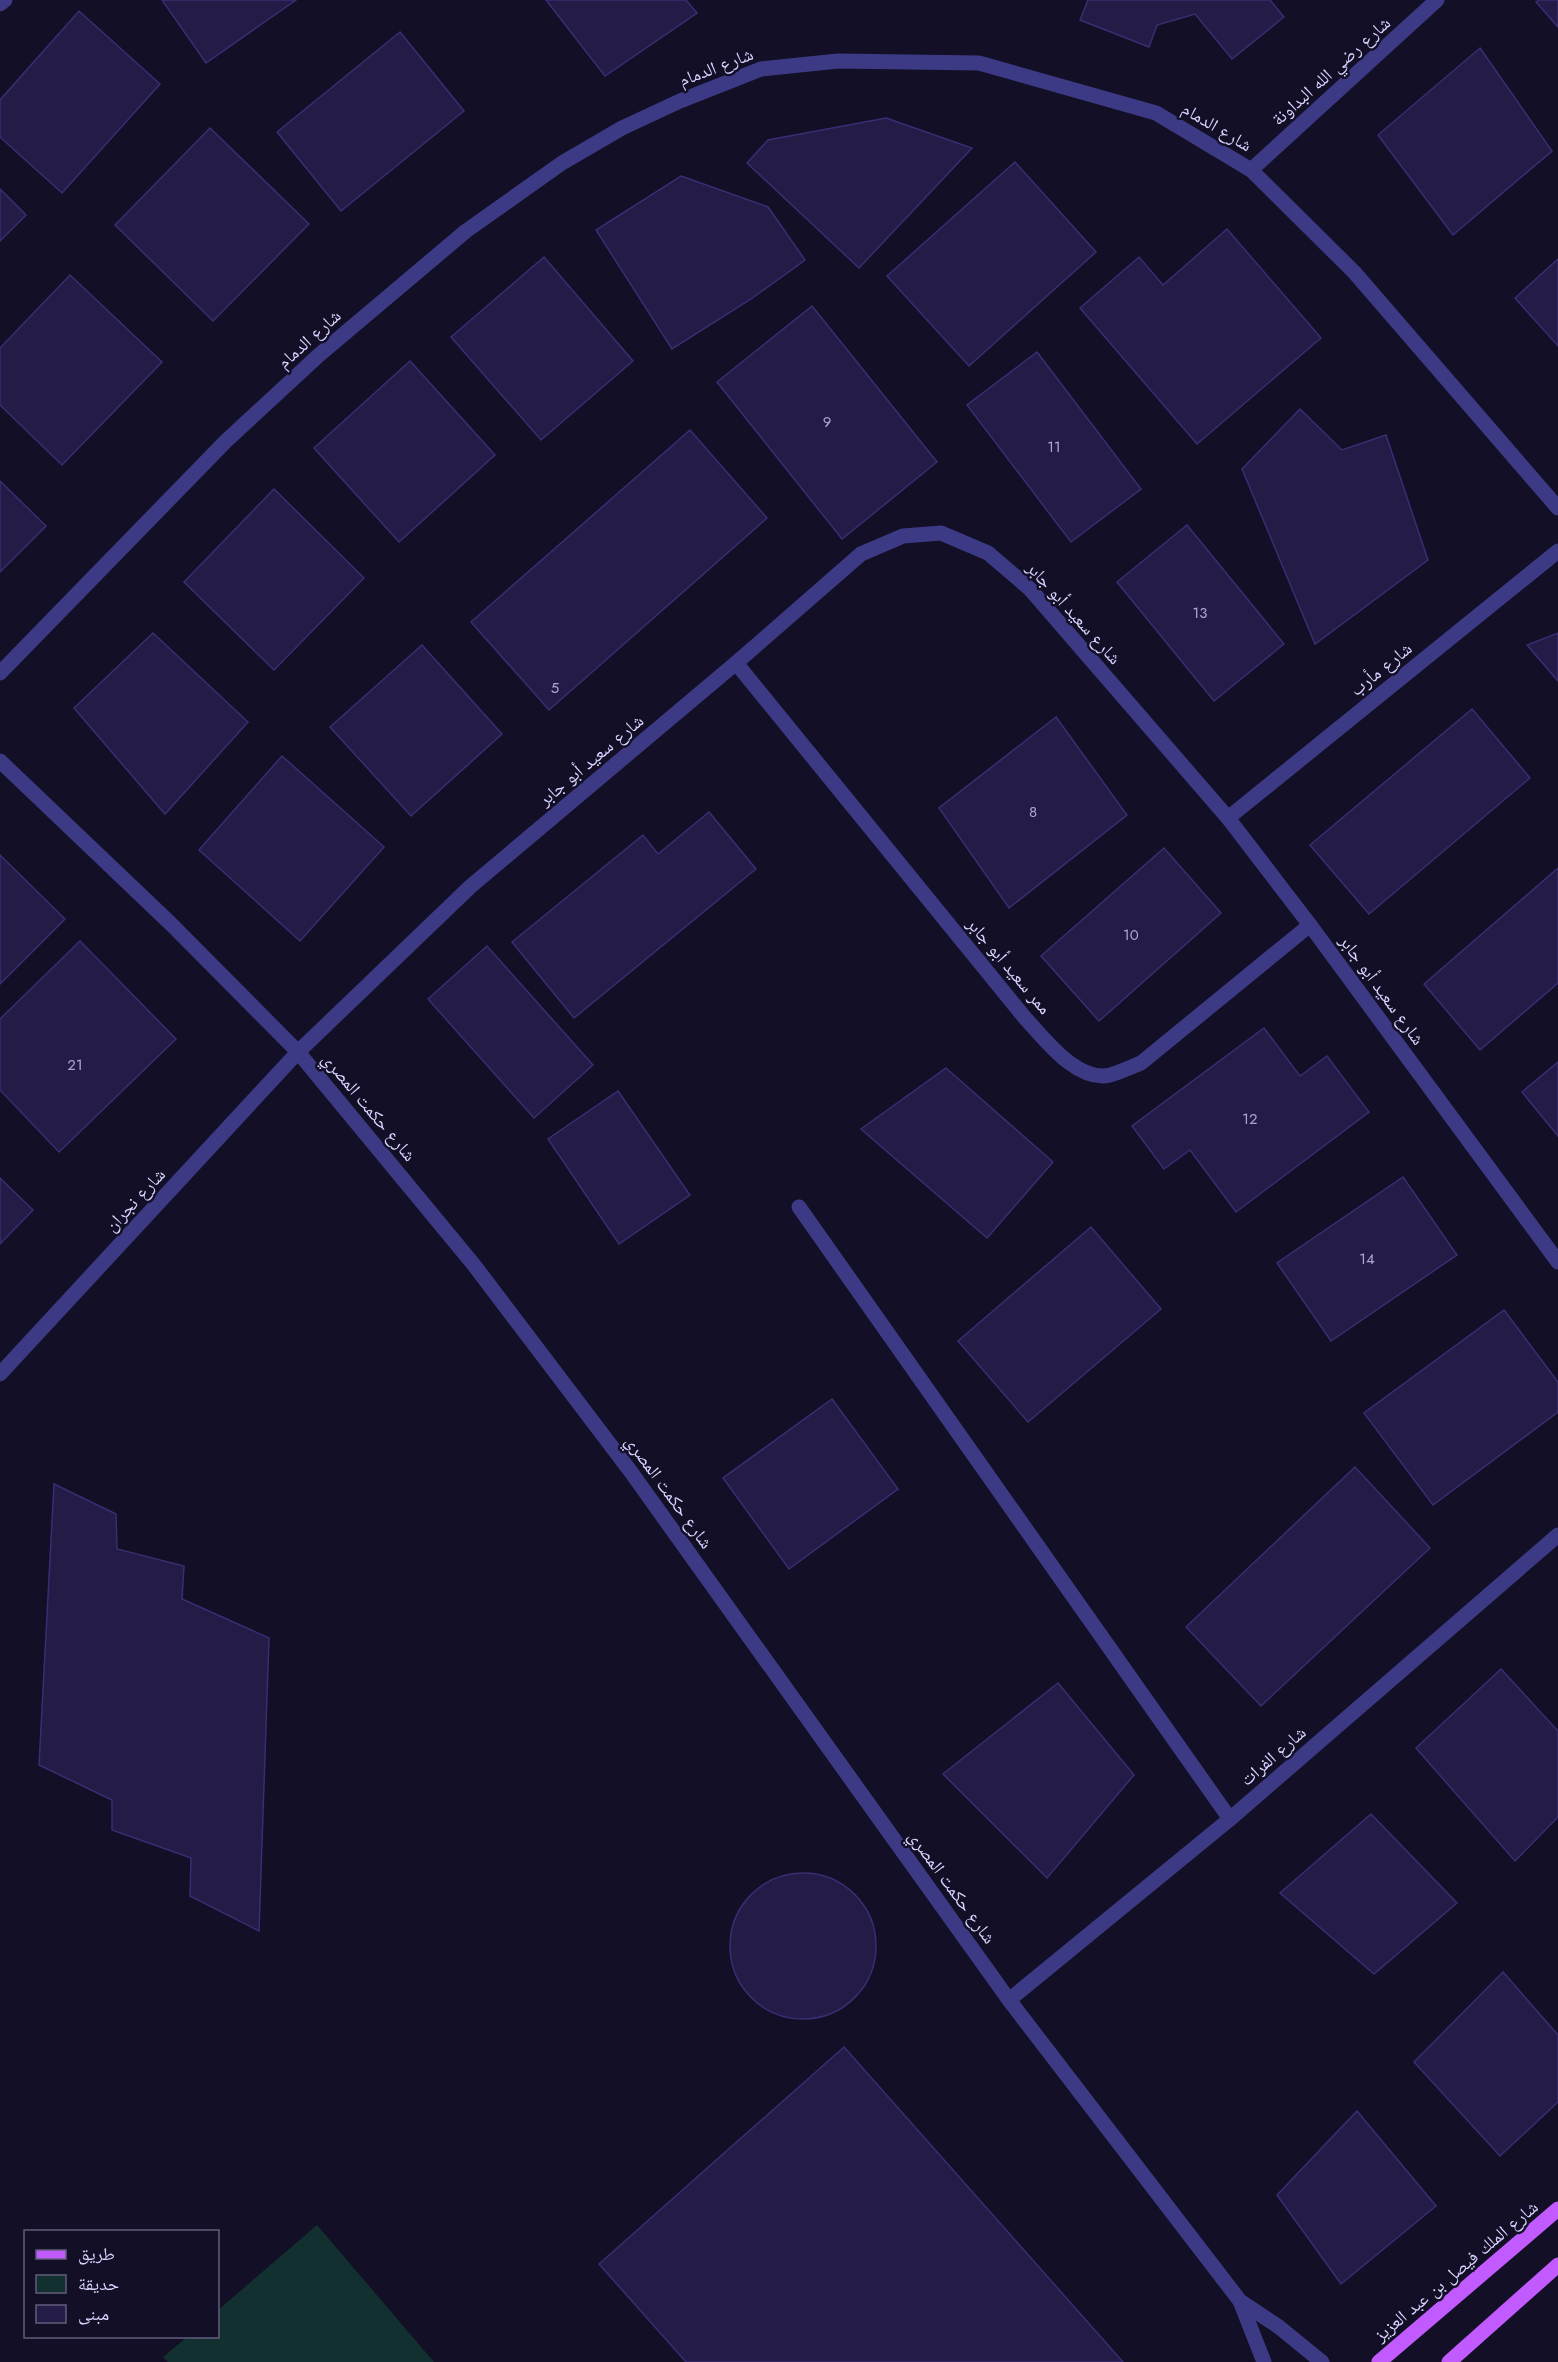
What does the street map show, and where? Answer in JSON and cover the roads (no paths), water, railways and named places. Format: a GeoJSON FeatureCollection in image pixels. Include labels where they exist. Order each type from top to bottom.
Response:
{"type":"FeatureCollection","features":[{"type":"Feature","properties":{"kind":"main road","name":"شارع الملك فيصل بن عبد العزيز"},"geometry":{"type":"LineString","coordinates":[[1379,2362],[1558,2209]]}},
{"type":"Feature","properties":{"kind":"main road"},"geometry":{"type":"LineString","coordinates":[[1449,2362],[1558,2265]]}},
{"type":"Feature","properties":{"kind":"street"},"geometry":{"type":"LineString","coordinates":[[0,4],[5,0]]}},
{"type":"Feature","properties":{"kind":"street","name":"شارع رضي الله البداونة"},"geometry":{"type":"LineString","coordinates":[[1251,170],[1437,0]]}},
{"type":"Feature","properties":{"kind":"street","name":"شارع الدمام"},"geometry":{"type":"LineString","coordinates":[[0,673],[226,441],[319,355],[466,231],[562,163],[622,128],[680,101],[761,69],[838,61],[980,63],[1156,113],[1251,170],[1354,272],[1558,508]]}},
{"type":"Feature","properties":{"kind":"street","name":"شارع سعيد أبو جابر"},"geometry":{"type":"LineString","coordinates":[[298,1052],[471,886],[736,663],[861,554],[903,536],[941,533],[988,553],[1030,589],[1228,818],[1310,925],[1558,1262]]}},
{"type":"Feature","properties":{"kind":"street","name":"شارع مأرب"},"geometry":{"type":"LineString","coordinates":[[1228,818],[1558,551]]}},
{"type":"Feature","properties":{"kind":"street","name":"ممر سعيد أبو جابر"},"geometry":{"type":"LineString","coordinates":[[736,663],[1025,1018],[1067,1062],[1087,1072],[1108,1076],[1141,1063],[1310,925]]}},
{"type":"Feature","properties":{"kind":"street","name":"شارع حكمت المصري"},"geometry":{"type":"LineString","coordinates":[[0,761],[171,924],[298,1052],[474,1265],[631,1472],[1009,2000],[1240,2301],[1264,2362]]}},
{"type":"Feature","properties":{"kind":"street","name":"شارع نجران"},"geometry":{"type":"LineString","coordinates":[[0,1374],[298,1052]]}},
{"type":"Feature","properties":{"kind":"street"},"geometry":{"type":"LineString","coordinates":[[799,1207],[1230,1819]]}},
{"type":"Feature","properties":{"kind":"street","name":"شارع الفرات"},"geometry":{"type":"LineString","coordinates":[[1009,2000],[1230,1819],[1558,1534]]}},
{"type":"Feature","properties":{"kind":"street","name":"شارع حكمت المصري"},"geometry":{"type":"LineString","coordinates":[[1240,2301],[1279,2326],[1322,2362]]}}]}
